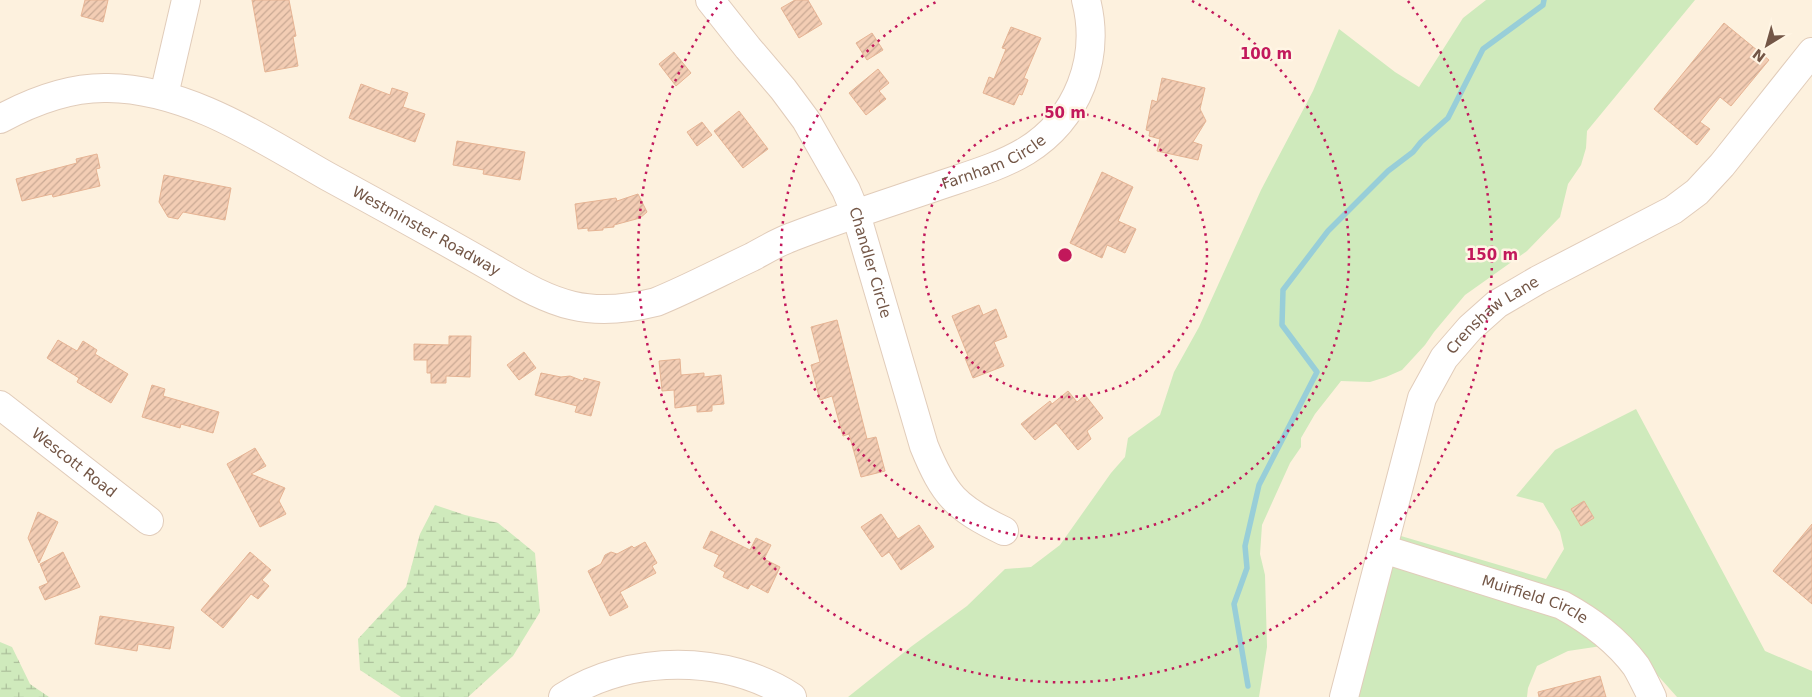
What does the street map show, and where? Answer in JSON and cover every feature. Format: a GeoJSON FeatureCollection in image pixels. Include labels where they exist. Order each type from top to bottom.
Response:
{"type":"FeatureCollection","features":[{"type":"Feature","properties":{"kind":"street"},"geometry":{"type":"LineString","coordinates":[[164,95],[186,0]]}},
{"type":"Feature","properties":{"kind":"street","name":"Chandler Circle"},"geometry":{"type":"LineString","coordinates":[[710,0],[806,120],[846,190],[856,214],[924,446],[942,486],[956,503],[970,513],[1004,531]]}},
{"type":"Feature","properties":{"kind":"street","name":"Farnham Circle"},"geometry":{"type":"LineString","coordinates":[[856,214],[1001,163],[1026,151],[1048,135],[1071,107],[1080,91],[1086,74],[1091,38],[1086,0]]}},
{"type":"Feature","properties":{"kind":"street","name":"Crenshaw Lane"},"geometry":{"type":"LineString","coordinates":[[1344,697],[1422,398],[1444,358],[1470,328],[1497,304],[1538,280],[1673,210],[1697,192],[1722,165],[1812,52]]}},
{"type":"Feature","properties":{"kind":"street","name":"Westminster Roadway"},"geometry":{"type":"LineString","coordinates":[[0,119],[22,107],[62,93],[85,88],[109,88],[164,95],[213,115],[255,136],[531,291],[574,307],[612,310],[637,307],[656,302],[791,237],[856,214]]}},
{"type":"Feature","properties":{"kind":"street","name":"Wescott Road"},"geometry":{"type":"LineString","coordinates":[[0,404],[149,521]]}},
{"type":"Feature","properties":{"kind":"street","name":"Muirfield Circle"},"geometry":{"type":"LineString","coordinates":[[1383,549],[1562,605],[1587,619],[1607,634],[1636,667],[1652,697]]}},
{"type":"Feature","properties":{"kind":"street"},"geometry":{"type":"LineString","coordinates":[[563,697],[594,681],[622,672],[652,666],[683,664],[747,675],[778,688],[792,697]]}},
{"type":"Feature","properties":{"kind":"green space"},"geometry":{"type":"Polygon","coordinates":[[[1486,0],[1695,0],[1587,131],[1586,148],[1581,165],[1568,184],[1560,217],[1527,251],[1465,295],[1425,345],[1402,370],[1370,382],[1341,381],[1315,414],[1301,438],[1301,447],[1290,463],[1262,525],[1260,554],[1265,575],[1267,647],[1259,697],[848,697],[912,646],[967,606],[1005,569],[1031,567],[1060,545],[1111,473],[1125,457],[1128,438],[1160,415],[1174,372],[1199,327],[1261,190],[1313,91],[1339,29],[1395,72],[1419,87],[1463,18],[1486,0]]]}},
{"type":"Feature","properties":{"kind":"green space"},"geometry":{"type":"Polygon","coordinates":[[[1636,409],[1765,651],[1812,671],[1812,697],[1677,697],[1628,642],[1568,651],[1537,666],[1528,688],[1527,697],[1353,697],[1381,589],[1401,536],[1546,579],[1564,549],[1560,532],[1543,503],[1516,496],[1555,450],[1636,409]]]}},
{"type":"Feature","properties":{"kind":"green space"},"geometry":{"type":"Polygon","coordinates":[[[435,505],[498,523],[535,553],[540,612],[513,656],[468,697],[401,697],[360,670],[358,639],[406,587],[420,534],[435,505]]]}},
{"type":"Feature","properties":{"kind":"green space"},"geometry":{"type":"Polygon","coordinates":[[[0,642],[12,647],[30,684],[49,697],[0,697],[0,642]]]}},
{"type":"Feature","properties":{"kind":"building"},"geometry":{"type":"Polygon","coordinates":[[[85,0],[108,0],[103,22],[81,16],[85,0]]]}},
{"type":"Feature","properties":{"kind":"building"},"geometry":{"type":"Polygon","coordinates":[[[252,0],[289,0],[296,36],[293,37],[298,66],[265,72],[252,0]]]}},
{"type":"Feature","properties":{"kind":"building"},"geometry":{"type":"Polygon","coordinates":[[[795,0],[808,0],[822,24],[799,38],[781,8],[795,0]]]}},
{"type":"Feature","properties":{"kind":"building"},"geometry":{"type":"Polygon","coordinates":[[[1724,23],[1769,60],[1731,106],[1720,97],[1700,122],[1710,129],[1697,145],[1654,109],[1724,23]]]}},
{"type":"Feature","properties":{"kind":"building"},"geometry":{"type":"Polygon","coordinates":[[[1011,27],[1041,38],[1024,78],[1028,80],[1022,95],[1019,94],[1014,105],[983,93],[989,77],[994,79],[1006,49],[1002,48],[1011,27]]]}},
{"type":"Feature","properties":{"kind":"building"},"geometry":{"type":"Polygon","coordinates":[[[872,33],[883,50],[867,60],[856,43],[872,33]]]}},
{"type":"Feature","properties":{"kind":"building"},"geometry":{"type":"Polygon","coordinates":[[[674,52],[691,73],[676,86],[659,64],[674,52]]]}},
{"type":"Feature","properties":{"kind":"building"},"geometry":{"type":"Polygon","coordinates":[[[878,69],[889,83],[879,91],[886,99],[866,115],[849,93],[878,69]]]}},
{"type":"Feature","properties":{"kind":"building"},"geometry":{"type":"Polygon","coordinates":[[[1162,78],[1205,88],[1200,109],[1206,121],[1193,142],[1202,145],[1198,160],[1157,151],[1160,139],[1149,136],[1150,131],[1146,130],[1152,100],[1157,102],[1162,78]]]}},
{"type":"Feature","properties":{"kind":"building"},"geometry":{"type":"Polygon","coordinates":[[[361,84],[390,95],[392,88],[408,93],[403,107],[425,114],[415,142],[349,118],[361,84]]]}},
{"type":"Feature","properties":{"kind":"building"},"geometry":{"type":"Polygon","coordinates":[[[739,111],[768,149],[743,168],[714,131],[739,111]]]}},
{"type":"Feature","properties":{"kind":"building"},"geometry":{"type":"Polygon","coordinates":[[[702,122],[712,135],[697,146],[687,132],[702,122]]]}},
{"type":"Feature","properties":{"kind":"building"},"geometry":{"type":"Polygon","coordinates":[[[457,141],[525,152],[520,180],[483,174],[484,170],[453,165],[457,141]]]}},
{"type":"Feature","properties":{"kind":"building"},"geometry":{"type":"Polygon","coordinates":[[[97,154],[100,168],[96,169],[100,186],[53,197],[52,194],[22,201],[16,179],[77,163],[76,159],[97,154]]]}},
{"type":"Feature","properties":{"kind":"building"},"geometry":{"type":"Polygon","coordinates":[[[1102,172],[1133,187],[1118,221],[1136,229],[1125,253],[1107,245],[1102,258],[1070,243],[1102,172]]]}},
{"type":"Feature","properties":{"kind":"building"},"geometry":{"type":"Polygon","coordinates":[[[164,175],[231,188],[225,220],[183,212],[178,219],[168,217],[159,202],[164,175]]]}},
{"type":"Feature","properties":{"kind":"building"},"geometry":{"type":"Polygon","coordinates":[[[638,194],[647,212],[640,218],[614,225],[614,227],[603,228],[603,230],[588,231],[588,228],[578,229],[575,204],[616,198],[617,201],[638,194]]]}},
{"type":"Feature","properties":{"kind":"building"},"geometry":{"type":"Polygon","coordinates":[[[979,305],[983,315],[996,309],[1007,337],[994,342],[1004,366],[973,378],[965,358],[968,356],[952,316],[979,305]]]}},
{"type":"Feature","properties":{"kind":"building"},"geometry":{"type":"Polygon","coordinates":[[[837,320],[867,439],[876,437],[885,471],[861,477],[849,434],[843,436],[832,396],[820,400],[811,365],[820,362],[811,327],[837,320]]]}},
{"type":"Feature","properties":{"kind":"building"},"geometry":{"type":"Polygon","coordinates":[[[449,336],[471,336],[470,377],[446,376],[446,383],[431,383],[431,373],[427,373],[427,360],[414,360],[414,344],[449,345],[449,336]]]}},
{"type":"Feature","properties":{"kind":"building"},"geometry":{"type":"Polygon","coordinates":[[[58,340],[77,351],[83,341],[97,350],[95,354],[128,374],[111,403],[77,382],[79,378],[47,358],[58,340]]]}},
{"type":"Feature","properties":{"kind":"building"},"geometry":{"type":"Polygon","coordinates":[[[524,352],[536,368],[519,380],[507,365],[524,352]]]}},
{"type":"Feature","properties":{"kind":"building"},"geometry":{"type":"Polygon","coordinates":[[[680,359],[681,375],[704,373],[704,377],[721,375],[724,404],[712,405],[712,411],[697,412],[697,405],[675,408],[674,390],[662,391],[659,361],[680,359]]]}},
{"type":"Feature","properties":{"kind":"building"},"geometry":{"type":"Polygon","coordinates":[[[541,373],[561,377],[570,376],[583,381],[584,378],[600,382],[591,416],[575,412],[577,406],[535,395],[541,373]]]}},
{"type":"Feature","properties":{"kind":"building"},"geometry":{"type":"Polygon","coordinates":[[[152,385],[165,389],[163,396],[219,412],[213,433],[181,424],[180,428],[142,417],[152,385]]]}},
{"type":"Feature","properties":{"kind":"building"},"geometry":{"type":"Polygon","coordinates":[[[1068,391],[1077,402],[1085,395],[1103,418],[1087,431],[1091,439],[1078,450],[1056,423],[1035,440],[1021,424],[1050,401],[1052,404],[1068,391]]]}},
{"type":"Feature","properties":{"kind":"building"},"geometry":{"type":"Polygon","coordinates":[[[255,448],[266,466],[251,474],[285,488],[279,501],[286,514],[260,527],[227,464],[255,448]]]}},
{"type":"Feature","properties":{"kind":"building"},"geometry":{"type":"Polygon","coordinates":[[[1584,501],[1594,518],[1581,526],[1571,509],[1584,501]]]}},
{"type":"Feature","properties":{"kind":"building"},"geometry":{"type":"Polygon","coordinates":[[[38,512],[58,522],[39,563],[28,538],[38,512]]]}},
{"type":"Feature","properties":{"kind":"building"},"geometry":{"type":"Polygon","coordinates":[[[881,514],[898,539],[919,525],[934,547],[901,570],[889,552],[882,557],[861,527],[881,514]]]}},
{"type":"Feature","properties":{"kind":"building"},"geometry":{"type":"Polygon","coordinates":[[[1812,524],[1812,604],[1773,571],[1812,524]]]}},
{"type":"Feature","properties":{"kind":"building"},"geometry":{"type":"Polygon","coordinates":[[[711,531],[750,550],[756,538],[771,545],[764,559],[780,567],[768,593],[751,584],[748,589],[723,577],[725,572],[714,566],[719,555],[703,548],[711,531]]]}},
{"type":"Feature","properties":{"kind":"building"},"geometry":{"type":"Polygon","coordinates":[[[645,542],[657,563],[652,566],[656,573],[620,592],[628,607],[610,616],[588,571],[601,564],[605,555],[611,552],[617,554],[645,542]]]}},
{"type":"Feature","properties":{"kind":"building"},"geometry":{"type":"Polygon","coordinates":[[[63,552],[80,587],[45,600],[39,587],[48,583],[40,564],[63,552]]]}},
{"type":"Feature","properties":{"kind":"building"},"geometry":{"type":"Polygon","coordinates":[[[250,552],[271,570],[262,580],[269,586],[258,599],[251,594],[223,628],[201,610],[250,552]]]}},
{"type":"Feature","properties":{"kind":"building"},"geometry":{"type":"Polygon","coordinates":[[[100,616],[174,627],[170,649],[138,644],[137,651],[95,644],[100,616]]]}},
{"type":"Feature","properties":{"kind":"building"},"geometry":{"type":"Polygon","coordinates":[[[1600,676],[1606,697],[1539,697],[1538,692],[1600,676]]]}},
{"type":"Feature","properties":{"kind":"waterway"},"geometry":{"type":"LineString","coordinates":[[1248,686],[1234,604],[1247,568],[1245,546],[1259,485],[1317,372],[1282,325],[1283,290],[1328,231],[1388,171],[1413,152],[1421,142],[1448,118],[1483,49],[1543,5],[1544,0]]}}]}
